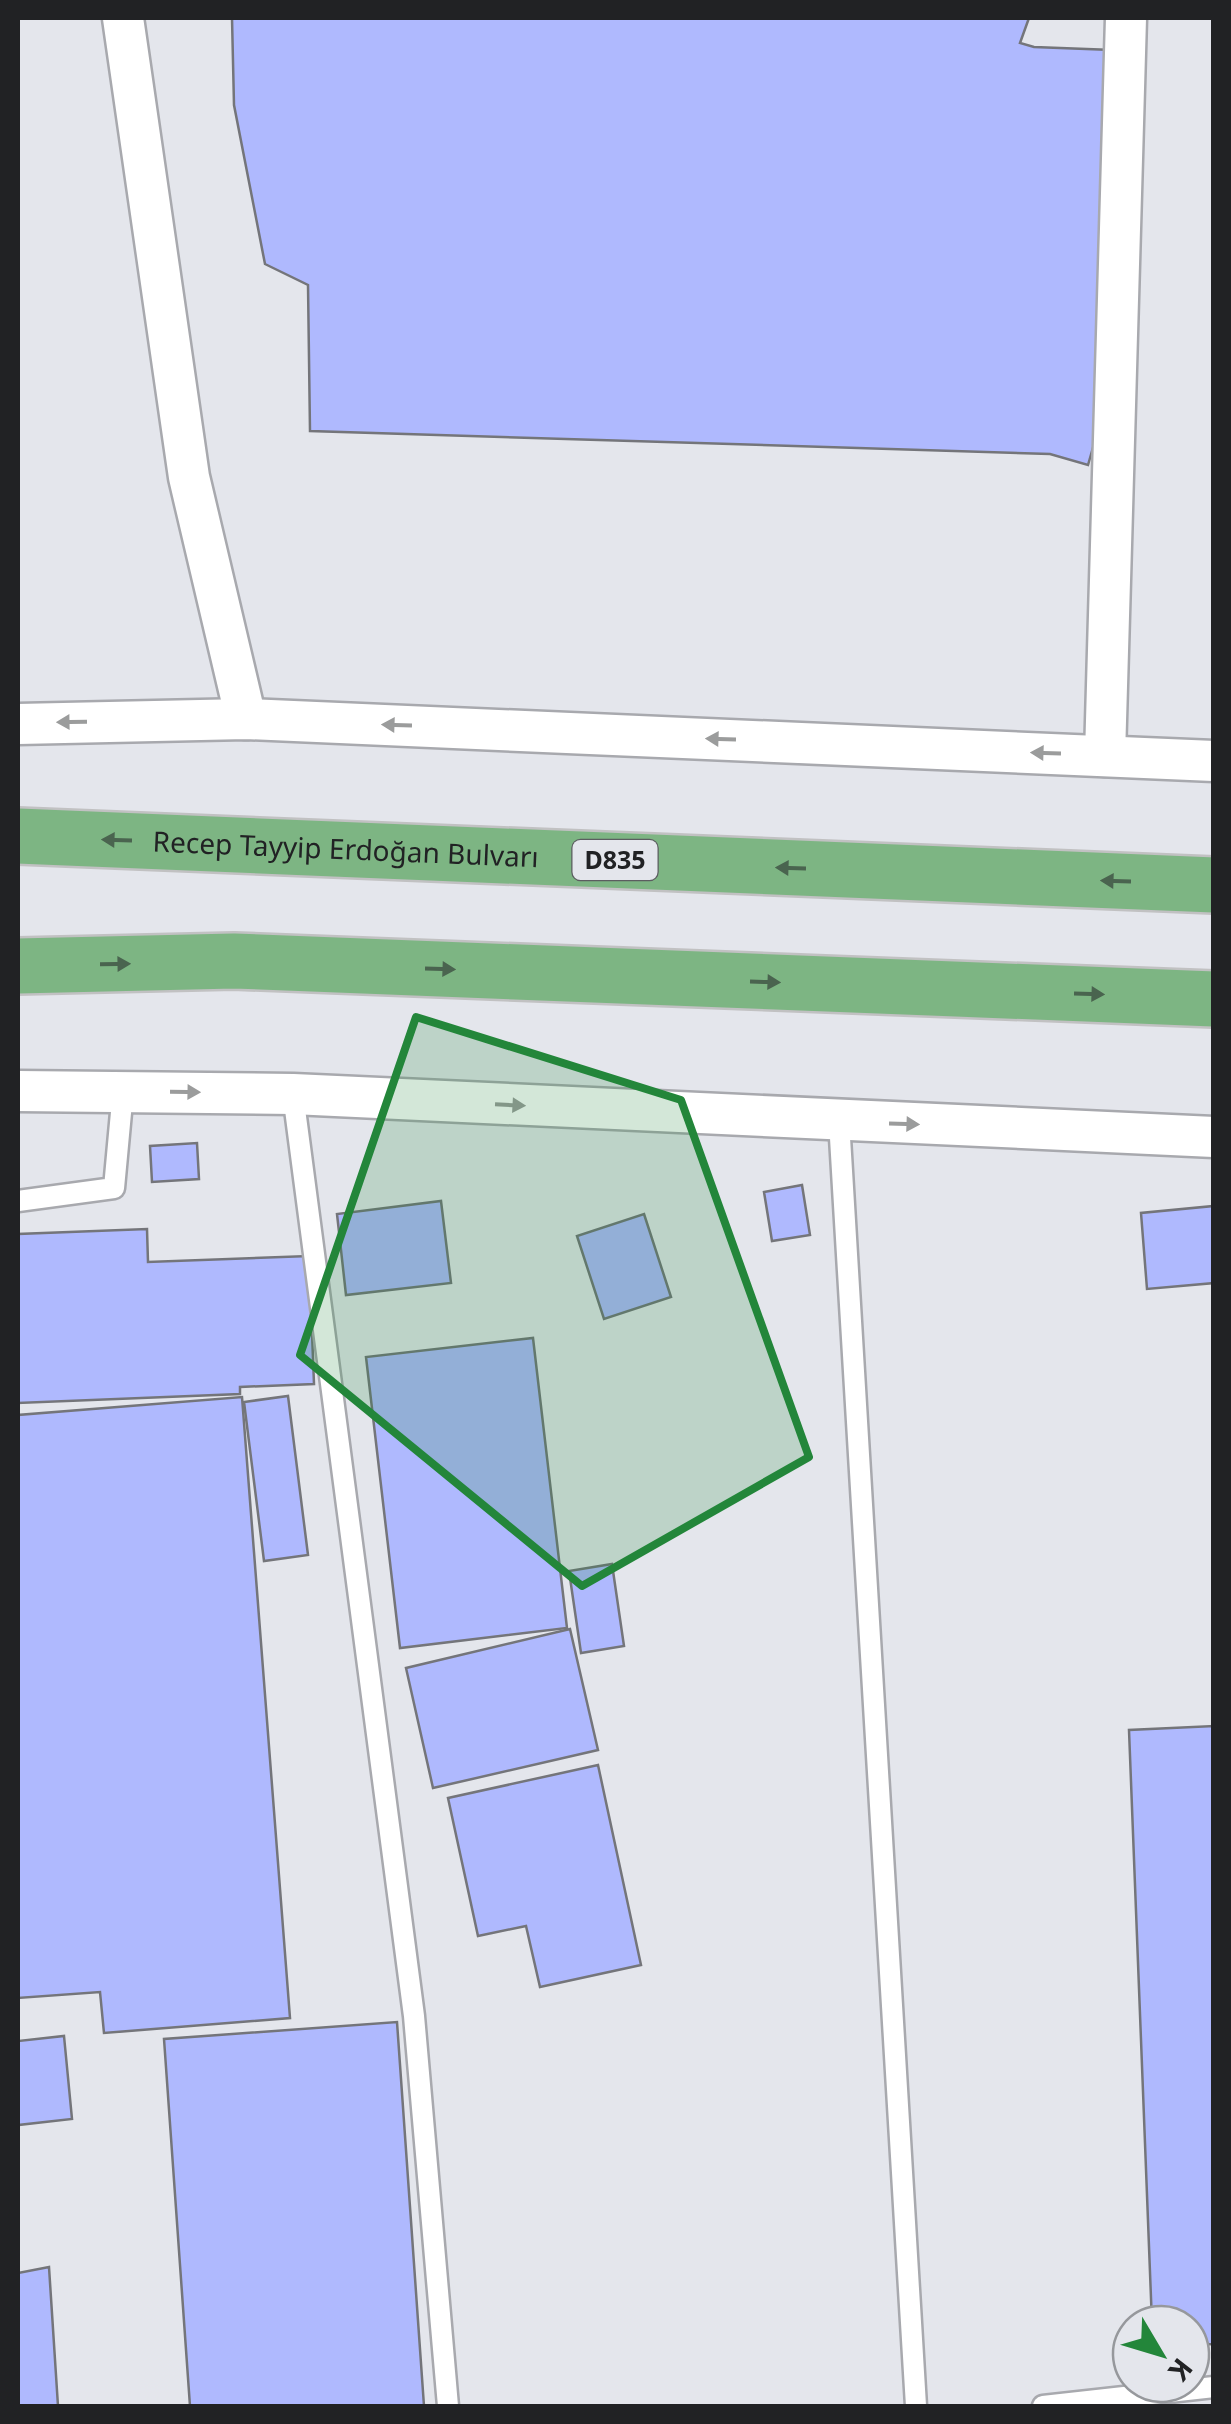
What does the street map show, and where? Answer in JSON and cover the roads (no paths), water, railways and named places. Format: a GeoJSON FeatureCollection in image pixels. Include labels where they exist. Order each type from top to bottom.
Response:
{"type":"FeatureCollection","features":[{"type":"Feature","properties":{"kind":"highway","name":"Recep Tayyip Erdoğan Bulvarı"},"geometry":{"type":"LineString","coordinates":[[18,836],[1214,884]]}},
{"type":"Feature","properties":{"kind":"highway"},"geometry":{"type":"LineString","coordinates":[[18,966],[234,961],[1214,999]]}},
{"type":"Feature","properties":{"kind":"street"},"geometry":{"type":"LineString","coordinates":[[123,18],[189,478],[246,718]]}},
{"type":"Feature","properties":{"kind":"street"},"geometry":{"type":"LineString","coordinates":[[1105,756],[1126,18]]}},
{"type":"Feature","properties":{"kind":"street"},"geometry":{"type":"LineString","coordinates":[[18,724],[246,718],[1214,761]]}},
{"type":"Feature","properties":{"kind":"street"},"geometry":{"type":"LineString","coordinates":[[18,1091],[293,1094],[1214,1136]]}},
{"type":"Feature","properties":{"kind":"lane"},"geometry":{"type":"LineString","coordinates":[[18,1200],[114,1188],[123,1092]]}},
{"type":"Feature","properties":{"kind":"lane"},"geometry":{"type":"LineString","coordinates":[[293,1094],[414,2016],[448,2406]]}},
{"type":"Feature","properties":{"kind":"lane"},"geometry":{"type":"LineString","coordinates":[[839,1121],[916,2406]]}},
{"type":"Feature","properties":{"kind":"lane"},"geometry":{"type":"LineString","coordinates":[[1042,2406],[1214,2387]]}}]}
